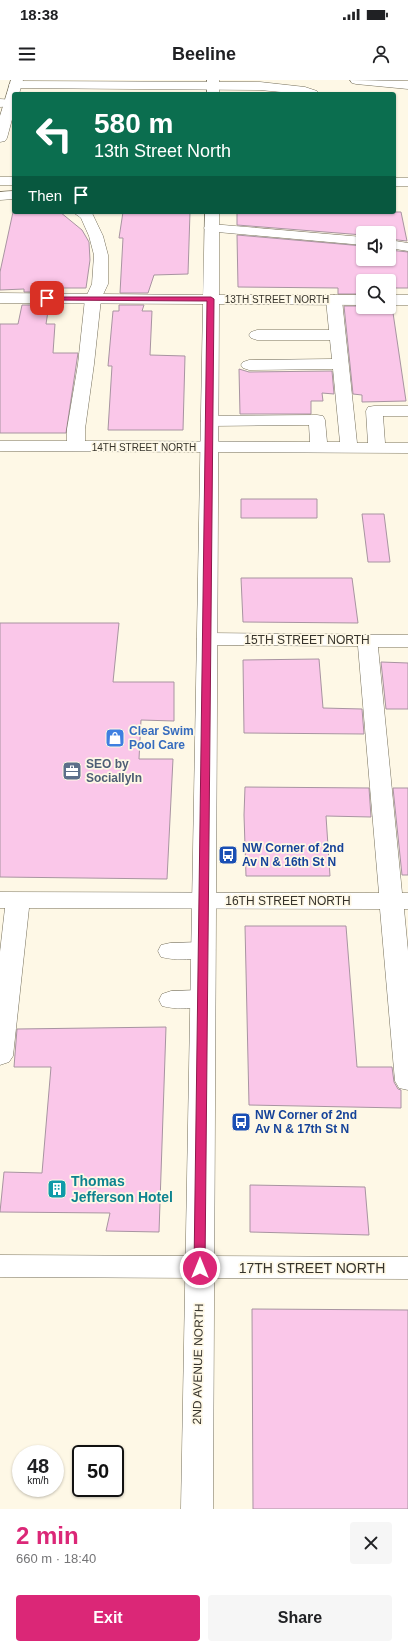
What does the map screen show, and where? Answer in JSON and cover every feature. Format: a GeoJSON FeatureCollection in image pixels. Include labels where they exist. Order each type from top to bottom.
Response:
{"type":"FeatureCollection","features":[{"type":"Feature","properties":{"kind":"main road"},"geometry":{"type":"LineString","coordinates":[[356,80],[408,85]]}},
{"type":"Feature","properties":{"kind":"main road"},"geometry":{"type":"LineString","coordinates":[[45,92],[213,87],[288,88],[308,90],[310,92]]}},
{"type":"Feature","properties":{"kind":"main road"},"geometry":{"type":"LineString","coordinates":[[0,93],[11,93],[0,138]]}},
{"type":"Feature","properties":{"kind":"main road"},"geometry":{"type":"LineString","coordinates":[[0,181],[12,181]]}},
{"type":"Feature","properties":{"kind":"main road"},"geometry":{"type":"LineString","coordinates":[[396,182],[408,182]]}},
{"type":"Feature","properties":{"kind":"main road"},"geometry":{"type":"LineString","coordinates":[[0,196],[12,196]]}},
{"type":"Feature","properties":{"kind":"main road"},"geometry":{"type":"LineString","coordinates":[[76,447],[76,429],[86,364],[93,299],[100,284],[101,255],[96,236],[87,216],[84,214]]}},
{"type":"Feature","properties":{"kind":"main road"},"geometry":{"type":"LineString","coordinates":[[212,220],[356,240]]}},
{"type":"Feature","properties":{"kind":"main road","name":"2ND AVENUE NORTH"},"geometry":{"type":"LineString","coordinates":[[197,1509],[212,220]]}},
{"type":"Feature","properties":{"kind":"main road"},"geometry":{"type":"LineString","coordinates":[[396,245],[408,247]]}},
{"type":"Feature","properties":{"kind":"main road","name":"13TH STREET NORTH"},"geometry":{"type":"LineString","coordinates":[[0,298],[356,300]]}},
{"type":"Feature","properties":{"kind":"main road"},"geometry":{"type":"LineString","coordinates":[[334,300],[349,448]]}},
{"type":"Feature","properties":{"kind":"main road"},"geometry":{"type":"LineString","coordinates":[[396,300],[408,300]]}},
{"type":"Feature","properties":{"kind":"main road"},"geometry":{"type":"LineString","coordinates":[[257,335],[338,335]]}},
{"type":"Feature","properties":{"kind":"main road"},"geometry":{"type":"LineString","coordinates":[[249,365],[340,364]]}},
{"type":"Feature","properties":{"kind":"main road"},"geometry":{"type":"LineString","coordinates":[[377,448],[374,411],[408,411]]}},
{"type":"Feature","properties":{"kind":"main road"},"geometry":{"type":"LineString","coordinates":[[209,421],[317,420],[319,448]]}},
{"type":"Feature","properties":{"kind":"main road","name":"14TH STREET NORTH"},"geometry":{"type":"LineString","coordinates":[[0,446],[408,448]]}},
{"type":"Feature","properties":{"kind":"main road","name":"15TH STREET NORTH"},"geometry":{"type":"LineString","coordinates":[[207,639],[408,640]]}},
{"type":"Feature","properties":{"kind":"main road"},"geometry":{"type":"LineString","coordinates":[[367,640],[400,901],[408,1082]]}},
{"type":"Feature","properties":{"kind":"main road"},"geometry":{"type":"LineString","coordinates":[[0,1056],[9,900]]}},
{"type":"Feature","properties":{"kind":"main road","name":"16TH STREET NORTH"},"geometry":{"type":"LineString","coordinates":[[9,900],[400,901]]}},
{"type":"Feature","properties":{"kind":"main road"},"geometry":{"type":"LineString","coordinates":[[170,951],[203,950]]}},
{"type":"Feature","properties":{"kind":"main road"},"geometry":{"type":"LineString","coordinates":[[171,1000],[202,999]]}},
{"type":"Feature","properties":{"kind":"main road","name":"17TH STREET NORTH"},"geometry":{"type":"LineString","coordinates":[[0,1266],[408,1268]]}},
{"type":"Feature","properties":{"kind":"building"},"geometry":{"type":"Polygon","coordinates":[[[396,212],[401,212],[407,241],[396,240],[396,226],[356,226],[356,234],[237,225],[237,214],[396,214],[396,212]]]}},
{"type":"Feature","properties":{"kind":"building"},"geometry":{"type":"Polygon","coordinates":[[[13,214],[62,214],[82,230],[89,242],[90,260],[86,288],[52,288],[51,292],[24,292],[24,289],[0,290],[0,272],[13,214]]]}},
{"type":"Feature","properties":{"kind":"building"},"geometry":{"type":"Polygon","coordinates":[[[123,214],[190,214],[188,274],[154,275],[148,293],[120,293],[123,238],[119,238],[123,214]]]}},
{"type":"Feature","properties":{"kind":"building"},"geometry":{"type":"Polygon","coordinates":[[[237,235],[356,245],[356,266],[396,266],[396,251],[408,252],[408,288],[396,288],[396,274],[356,274],[356,294],[338,294],[338,288],[238,287],[237,235]]]}},
{"type":"Feature","properties":{"kind":"building"},"geometry":{"type":"Polygon","coordinates":[[[22,305],[49,305],[46,324],[55,324],[53,353],[78,353],[66,433],[0,433],[0,324],[18,324],[22,305]]]}},
{"type":"Feature","properties":{"kind":"building"},"geometry":{"type":"Polygon","coordinates":[[[119,305],[144,305],[142,311],[152,311],[150,355],[185,356],[183,430],[108,430],[112,366],[108,366],[113,311],[119,311],[119,305]]]}},
{"type":"Feature","properties":{"kind":"building"},"geometry":{"type":"Polygon","coordinates":[[[344,306],[356,306],[356,314],[393,314],[406,401],[362,402],[362,395],[353,394],[344,306]]]}},
{"type":"Feature","properties":{"kind":"building"},"geometry":{"type":"Polygon","coordinates":[[[239,369],[249,372],[332,371],[334,394],[322,393],[323,401],[311,401],[311,414],[240,414],[239,369]]]}},
{"type":"Feature","properties":{"kind":"building"},"geometry":{"type":"Polygon","coordinates":[[[241,499],[317,499],[317,518],[241,518],[241,499]]]}},
{"type":"Feature","properties":{"kind":"building"},"geometry":{"type":"Polygon","coordinates":[[[362,514],[384,514],[390,562],[368,562],[362,514]]]}},
{"type":"Feature","properties":{"kind":"building"},"geometry":{"type":"Polygon","coordinates":[[[241,578],[352,578],[358,623],[243,622],[241,578]]]}},
{"type":"Feature","properties":{"kind":"building"},"geometry":{"type":"Polygon","coordinates":[[[0,623],[119,623],[113,682],[174,682],[174,721],[141,720],[139,759],[173,759],[167,879],[0,877],[0,623]]]}},
{"type":"Feature","properties":{"kind":"building"},"geometry":{"type":"Polygon","coordinates":[[[319,659],[323,708],[362,709],[364,734],[244,733],[243,660],[319,659]]]}},
{"type":"Feature","properties":{"kind":"building"},"geometry":{"type":"Polygon","coordinates":[[[381,662],[408,663],[408,709],[386,709],[381,662]]]}},
{"type":"Feature","properties":{"kind":"building"},"geometry":{"type":"Polygon","coordinates":[[[245,787],[369,788],[371,817],[326,816],[330,876],[246,876],[244,815],[245,787]]]}},
{"type":"Feature","properties":{"kind":"building"},"geometry":{"type":"Polygon","coordinates":[[[393,788],[408,788],[408,875],[402,875],[393,788]]]}},
{"type":"Feature","properties":{"kind":"building"},"geometry":{"type":"Polygon","coordinates":[[[245,926],[346,926],[357,1067],[392,1067],[394,1082],[398,1089],[401,1090],[401,1108],[249,1105],[245,926]]]}},
{"type":"Feature","properties":{"kind":"building"},"geometry":{"type":"Polygon","coordinates":[[[166,1027],[159,1232],[106,1231],[110,1213],[0,1212],[4,1172],[42,1173],[51,1067],[14,1067],[17,1029],[166,1027]]]}},
{"type":"Feature","properties":{"kind":"building"},"geometry":{"type":"Polygon","coordinates":[[[250,1185],[365,1187],[369,1235],[250,1232],[250,1185]]]}},
{"type":"Feature","properties":{"kind":"building"},"geometry":{"type":"Polygon","coordinates":[[[252,1309],[408,1310],[408,1509],[253,1509],[252,1309]]]}},
{"type":"Feature","properties":{"kind":"place","name":"Clear Swim Pool Care"},"geometry":{"type":"Point","coordinates":[115,738]}},
{"type":"Feature","properties":{"kind":"place","name":"SEO by SociallyIn"},"geometry":{"type":"Point","coordinates":[72,771]}},
{"type":"Feature","properties":{"kind":"place","name":"NW Corner of 2nd Av N & 16th St N"},"geometry":{"type":"Point","coordinates":[228,855]}},
{"type":"Feature","properties":{"kind":"place","name":"NW Corner of 2nd Av N & 17th St N"},"geometry":{"type":"Point","coordinates":[241,1122]}},
{"type":"Feature","properties":{"kind":"place","name":"Thomas Jefferson Hotel"},"geometry":{"type":"Point","coordinates":[57,1189]}},
{"type":"Feature","properties":{"kind":"route"},"geometry":{"type":"LineString","coordinates":[[47,298],[211,299],[200,1268]]}}]}
